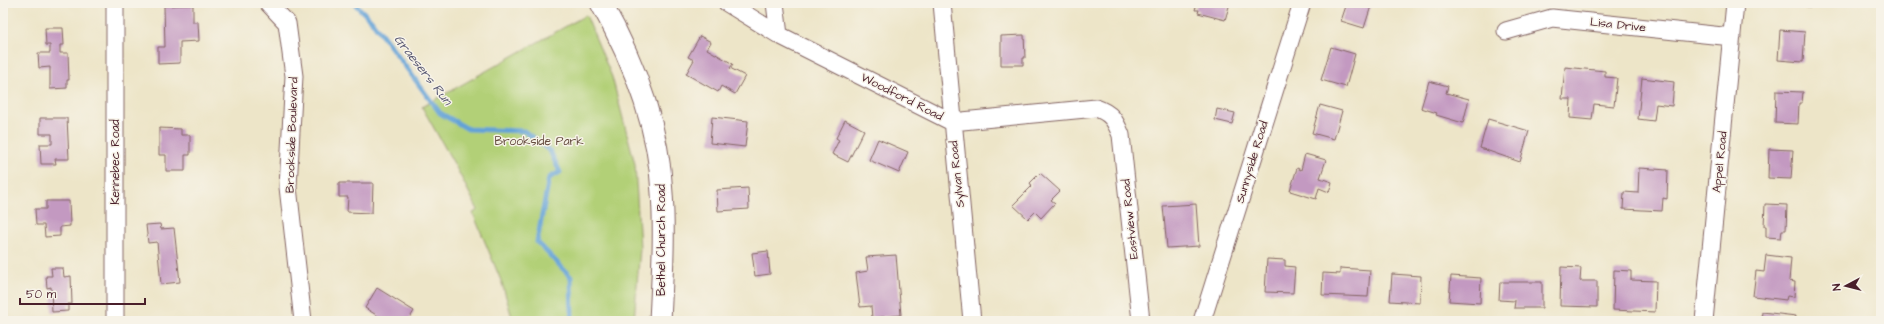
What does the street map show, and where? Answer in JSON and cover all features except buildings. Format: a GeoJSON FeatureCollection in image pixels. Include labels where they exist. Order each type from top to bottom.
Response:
{"type":"FeatureCollection","features":[{"type":"Feature","properties":{"kind":"street","name":"Kennebec Road"},"geometry":{"type":"LineString","coordinates":[[115,3],[115,321]]}},
{"type":"Feature","properties":{"kind":"street","name":"Brookside Boulevard"},"geometry":{"type":"LineString","coordinates":[[268,3],[287,23],[294,76],[288,187],[303,321]]}},
{"type":"Feature","properties":{"kind":"street","name":"Bethel Church Road"},"geometry":{"type":"LineString","coordinates":[[600,3],[627,58],[646,107],[658,153],[662,200],[663,252],[660,321]]}},
{"type":"Feature","properties":{"kind":"street","name":"Woodford Road"},"geometry":{"type":"LineString","coordinates":[[727,3],[779,35],[952,122],[1096,108],[1107,111],[1114,118]]}},
{"type":"Feature","properties":{"kind":"street"},"geometry":{"type":"LineString","coordinates":[[775,3],[779,35]]}},
{"type":"Feature","properties":{"kind":"street","name":"Sylvan Road"},"geometry":{"type":"LineString","coordinates":[[942,3],[952,122],[972,321]]}},
{"type":"Feature","properties":{"kind":"street","name":"Sunnyside Road"},"geometry":{"type":"LineString","coordinates":[[1202,321],[1302,3]]}},
{"type":"Feature","properties":{"kind":"street","name":"Appel Road"},"geometry":{"type":"LineString","coordinates":[[1704,321],[1735,3]]}},
{"type":"Feature","properties":{"kind":"street","name":"Lisa Drive"},"geometry":{"type":"LineString","coordinates":[[1506,31],[1552,18],[1732,36]]}},
{"type":"Feature","properties":{"kind":"street","name":"Eastview Road"},"geometry":{"type":"LineString","coordinates":[[1114,118],[1121,135],[1141,321]]}},
{"type":"Feature","properties":{"kind":"green space","name":"Brookside Park"},"geometry":{"type":"Polygon","coordinates":[[[586,15],[612,77],[635,164],[640,248],[634,321],[513,321],[502,283],[473,213],[478,210],[422,107],[586,15]]]}},
{"type":"Feature","properties":{"kind":"waterway","name":"Graesers Run"},"geometry":{"type":"LineString","coordinates":[[354,3],[371,20],[440,113],[468,129],[524,131],[550,151],[560,172],[549,178],[537,242],[571,277],[572,321]]}}]}
